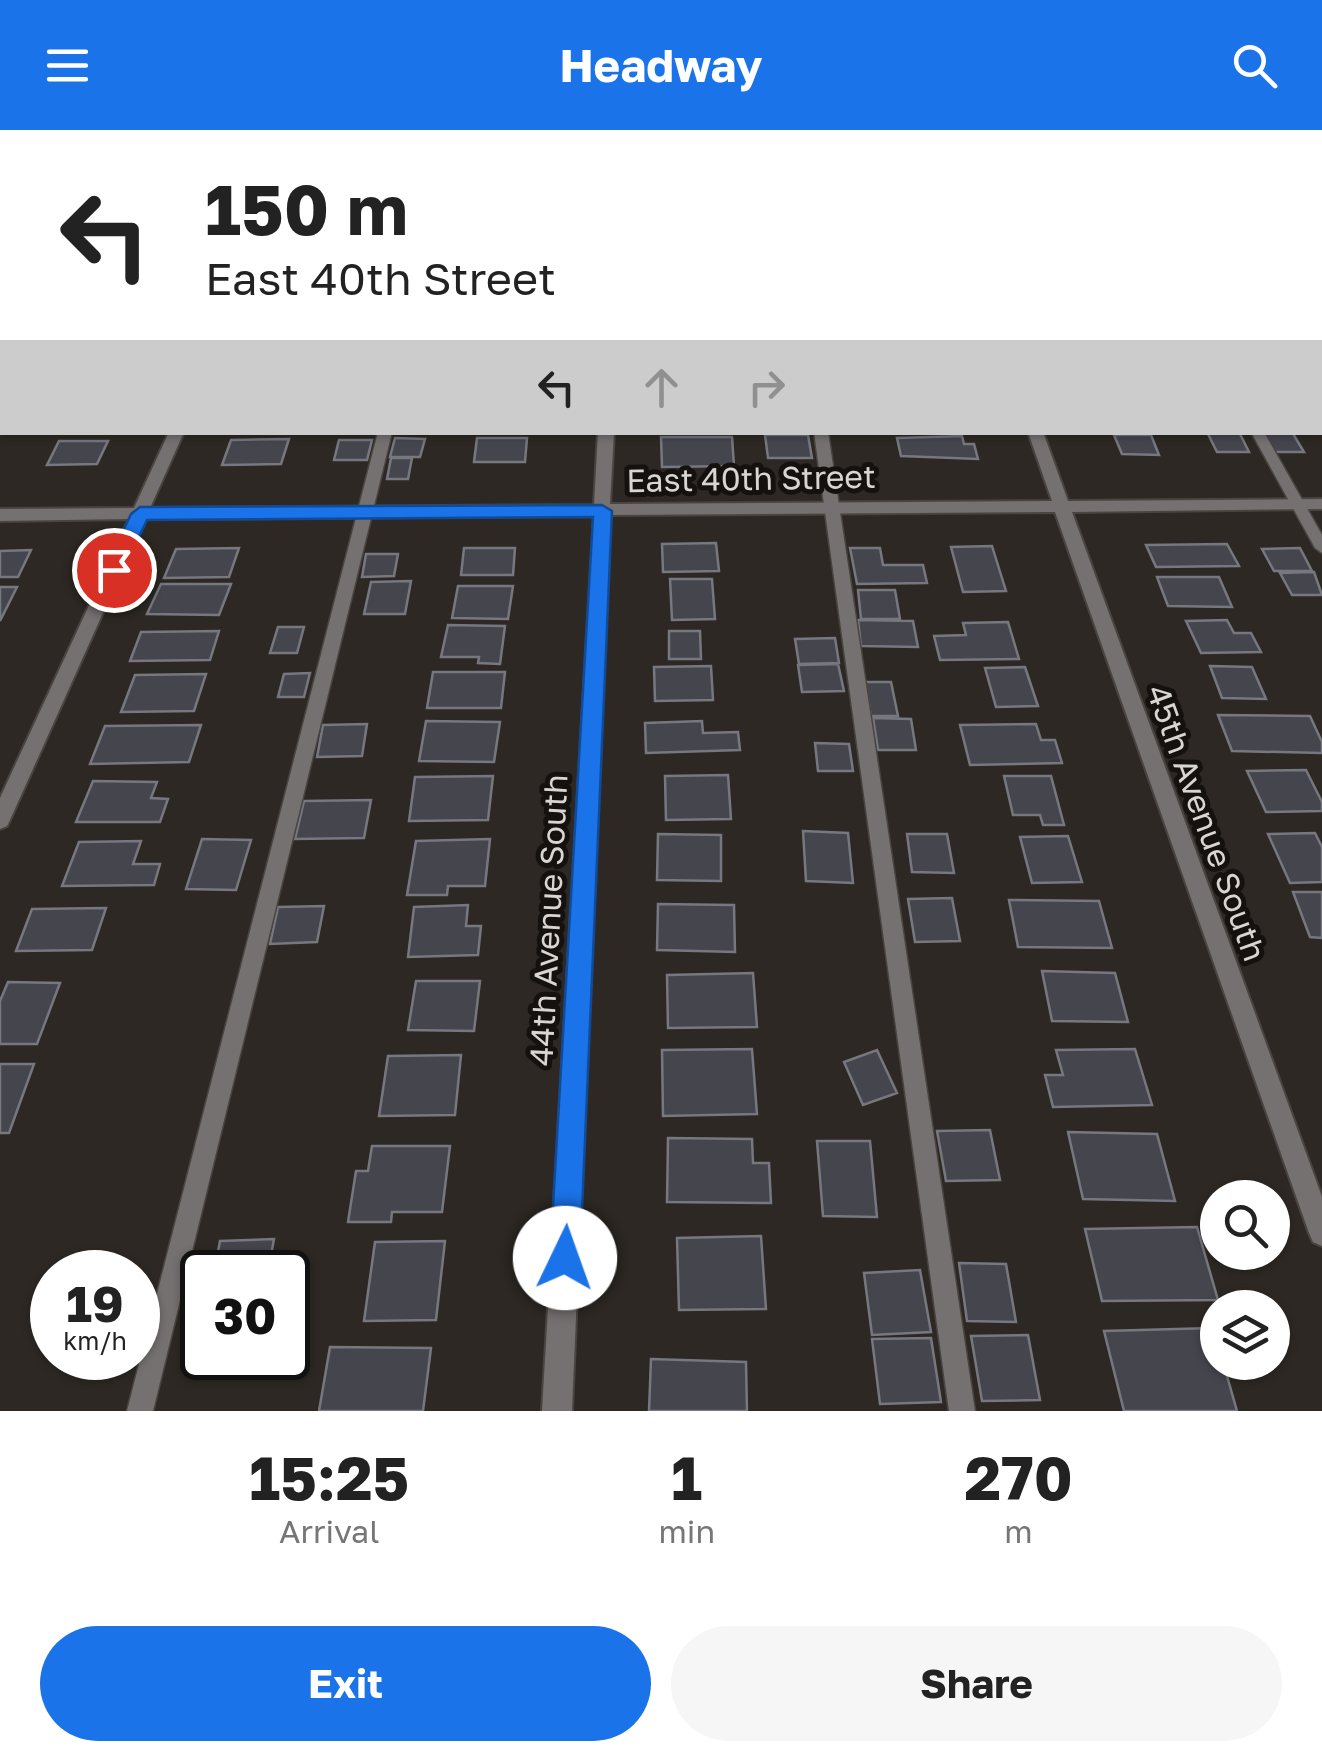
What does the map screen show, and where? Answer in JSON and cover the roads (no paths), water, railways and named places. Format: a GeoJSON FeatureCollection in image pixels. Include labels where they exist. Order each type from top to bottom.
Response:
{"type":"FeatureCollection","features":[{"type":"Feature","properties":{"kind":"street"},"geometry":{"type":"LineString","coordinates":[[0,820],[176,435]]}},
{"type":"Feature","properties":{"kind":"street","name":"44th Avenue South"},"geometry":{"type":"LineString","coordinates":[[557,1411],[606,435]]}},
{"type":"Feature","properties":{"kind":"street","name":"45th Avenue South"},"geometry":{"type":"LineString","coordinates":[[1036,435],[1322,1234]]}},
{"type":"Feature","properties":{"kind":"street","name":"East 40th Street"},"geometry":{"type":"LineString","coordinates":[[0,516],[1322,504]]}},
{"type":"Feature","properties":{"kind":"lane"},"geometry":{"type":"LineString","coordinates":[[140,1411],[385,435]]}},
{"type":"Feature","properties":{"kind":"lane"},"geometry":{"type":"LineString","coordinates":[[820,435],[962,1411]]}},
{"type":"Feature","properties":{"kind":"lane"},"geometry":{"type":"LineString","coordinates":[[1259,435],[1322,548]]}}]}
